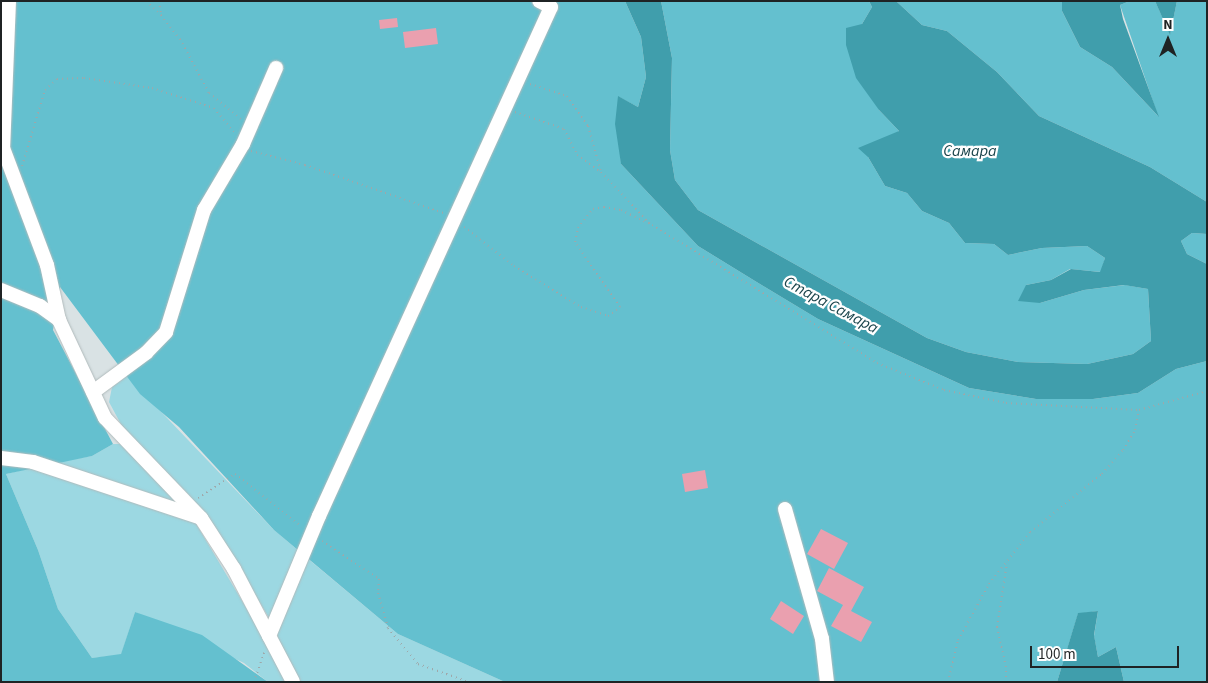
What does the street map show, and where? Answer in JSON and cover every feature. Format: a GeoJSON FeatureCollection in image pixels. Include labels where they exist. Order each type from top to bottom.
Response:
{"type":"FeatureCollection","features":[{"type":"Feature","properties":{"kind":"lane"},"geometry":{"type":"LineString","coordinates":[[9,1],[6,10],[4,148],[47,265],[59,320],[105,418],[201,518],[234,569],[292,682]]}},
{"type":"Feature","properties":{"kind":"lane"},"geometry":{"type":"LineString","coordinates":[[269,636],[311,534],[551,8],[539,1]]}},
{"type":"Feature","properties":{"kind":"lane"},"geometry":{"type":"LineString","coordinates":[[93,392],[146,353],[166,332],[204,210],[243,144],[276,68]]}},
{"type":"Feature","properties":{"kind":"lane"},"geometry":{"type":"LineString","coordinates":[[1,290],[40,306],[59,320]]}},
{"type":"Feature","properties":{"kind":"lane"},"geometry":{"type":"LineString","coordinates":[[1,458],[33,462],[201,518]]}},
{"type":"Feature","properties":{"kind":"lane"},"geometry":{"type":"LineString","coordinates":[[785,509],[822,640],[826,682]]}},
{"type":"Feature","properties":{"kind":"path"},"geometry":{"type":"LineString","coordinates":[[146,1],[161,15],[180,39],[208,93],[241,119],[243,144]]}},
{"type":"Feature","properties":{"kind":"path"},"geometry":{"type":"LineString","coordinates":[[159,1],[161,15]]}},
{"type":"Feature","properties":{"kind":"path"},"geometry":{"type":"LineString","coordinates":[[15,178],[26,157],[32,123],[45,90],[57,78],[84,78],[152,88],[214,108],[248,150],[305,165],[438,209],[514,266],[581,307],[608,316],[620,307],[575,242],[578,228],[593,209],[604,207],[621,210],[652,225],[878,363],[944,390],[1006,403],[1139,410],[1207,391]]}},
{"type":"Feature","properties":{"kind":"path"},"geometry":{"type":"LineString","coordinates":[[517,83],[541,86],[567,96],[588,126],[600,172]]}},
{"type":"Feature","properties":{"kind":"path"},"geometry":{"type":"LineString","coordinates":[[503,114],[517,111],[564,128],[577,155],[600,172],[652,225]]}},
{"type":"Feature","properties":{"kind":"path"},"geometry":{"type":"LineString","coordinates":[[948,682],[958,640],[989,584],[1030,532],[1107,468],[1135,430],[1139,410]]}},
{"type":"Feature","properties":{"kind":"path"},"geometry":{"type":"LineString","coordinates":[[189,505],[235,474],[311,534],[379,579],[378,593],[388,628],[418,664],[469,682]]}},
{"type":"Feature","properties":{"kind":"path"},"geometry":{"type":"LineString","coordinates":[[1006,682],[1006,667],[997,627],[1007,561]]}},
{"type":"Feature","properties":{"kind":"path"},"geometry":{"type":"LineString","coordinates":[[254,682],[269,636]]}},
{"type":"Feature","properties":{"kind":"shaded area"},"geometry":{"type":"Polygon","coordinates":[[[1,1],[625,1],[641,37],[646,77],[638,107],[619,97],[621,164],[698,246],[818,319],[969,388],[1036,399],[1093,399],[1138,393],[1176,369],[1207,361],[1207,682],[1124,682],[1116,647],[1098,657],[1094,636],[1098,611],[1078,614],[1057,682],[505,682],[398,634],[274,530],[179,427],[140,394],[60,287],[53,330],[113,444],[92,456],[6,474],[38,550],[58,609],[92,658],[121,654],[135,612],[202,635],[268,682],[1,682],[1,1]]]}},
{"type":"Feature","properties":{"kind":"shaded area"},"geometry":{"type":"Polygon","coordinates":[[[661,1],[869,1],[872,7],[862,24],[879,110],[899,131],[868,157],[885,186],[907,193],[922,211],[949,223],[965,243],[994,244],[1008,255],[1042,248],[1087,246],[1105,258],[1101,272],[1070,269],[1051,280],[1026,285],[1040,303],[1084,290],[1125,285],[1148,289],[1151,341],[1133,354],[1087,364],[1018,362],[966,352],[927,338],[698,210],[675,180],[670,150],[672,58],[661,1]]]}},
{"type":"Feature","properties":{"kind":"shaded area"},"geometry":{"type":"Polygon","coordinates":[[[896,1],[1062,1],[1062,11],[1080,47],[1112,67],[1158,116],[1120,5],[1130,1],[1155,1],[1170,34],[1177,1],[1207,1],[1207,202],[1150,167],[1039,116],[997,72],[947,31],[922,25],[896,1]]]}},
{"type":"Feature","properties":{"kind":"shaded area"},"geometry":{"type":"Polygon","coordinates":[[[1192,233],[1207,234],[1207,264],[1187,254],[1181,241],[1192,233]]]}},
{"type":"Feature","properties":{"kind":"shaded area"},"geometry":{"type":"Polygon","coordinates":[[[127,376],[273,529],[300,552],[269,618],[218,532],[188,494],[123,428],[109,402],[112,387],[127,376]]]}},
{"type":"Feature","properties":{"kind":"shaded area"},"geometry":{"type":"Polygon","coordinates":[[[113,444],[120,444],[180,503],[178,508],[50,463],[92,456],[113,444]]]}},
{"type":"Feature","properties":{"kind":"shaded area"},"geometry":{"type":"Polygon","coordinates":[[[39,466],[195,522],[266,641],[286,682],[268,682],[244,663],[135,612],[121,655],[92,658],[58,609],[38,550],[6,474],[39,466]]]}},
{"type":"Feature","properties":{"kind":"shaded area"},"geometry":{"type":"Polygon","coordinates":[[[307,558],[398,634],[505,682],[300,682],[279,646],[277,631],[307,558]]]}},
{"type":"Feature","properties":{"kind":"water","name":"Самара"},"geometry":{"type":"Polygon","coordinates":[[[625,1],[661,1],[672,58],[670,150],[675,180],[698,210],[927,338],[966,352],[1018,362],[1087,364],[1133,354],[1151,341],[1148,289],[1124,285],[1084,290],[1040,303],[1018,301],[1026,285],[1051,280],[1071,269],[1100,272],[1105,258],[1087,246],[1042,248],[1008,255],[994,244],[965,243],[949,223],[922,211],[907,193],[885,186],[868,157],[858,148],[899,131],[879,110],[856,78],[846,45],[846,28],[862,24],[872,7],[869,1],[896,1],[922,25],[947,31],[997,72],[1039,116],[1150,167],[1207,202],[1207,234],[1192,233],[1181,241],[1187,254],[1207,264],[1207,361],[1176,369],[1138,393],[1093,399],[1036,399],[969,388],[818,319],[698,246],[621,164],[615,124],[618,96],[638,107],[646,77],[641,37],[625,1]]]}},
{"type":"Feature","properties":{"kind":"water"},"geometry":{"type":"Polygon","coordinates":[[[1062,1],[1130,1],[1120,5],[1123,19],[1159,117],[1112,67],[1080,47],[1062,11],[1062,1]]]}},
{"type":"Feature","properties":{"kind":"water"},"geometry":{"type":"Polygon","coordinates":[[[1155,1],[1177,1],[1170,35],[1155,1]]]}},
{"type":"Feature","properties":{"kind":"water"},"geometry":{"type":"Polygon","coordinates":[[[1098,611],[1094,635],[1098,657],[1116,647],[1124,682],[1057,682],[1078,613],[1098,611]]]}},
{"type":"Feature","properties":{"kind":"building"},"geometry":{"type":"Polygon","coordinates":[[[397,18],[398,27],[380,29],[379,20],[397,18]]]}},
{"type":"Feature","properties":{"kind":"building"},"geometry":{"type":"Polygon","coordinates":[[[436,28],[438,44],[405,48],[403,32],[436,28]]]}},
{"type":"Feature","properties":{"kind":"building"},"geometry":{"type":"Polygon","coordinates":[[[705,470],[708,488],[685,492],[682,474],[705,470]]]}},
{"type":"Feature","properties":{"kind":"building"},"geometry":{"type":"Polygon","coordinates":[[[821,529],[848,543],[834,569],[807,554],[821,529]]]}},
{"type":"Feature","properties":{"kind":"building"},"geometry":{"type":"Polygon","coordinates":[[[829,568],[864,587],[851,611],[872,622],[861,642],[831,626],[843,605],[817,591],[829,568]]]}},
{"type":"Feature","properties":{"kind":"building"},"geometry":{"type":"Polygon","coordinates":[[[781,601],[804,616],[793,634],[770,619],[781,601]]]}},
{"type":"Feature","properties":{"kind":"water label","name":"Стара Самара"},"geometry":{"type":"Point","coordinates":[831,305]}}]}
